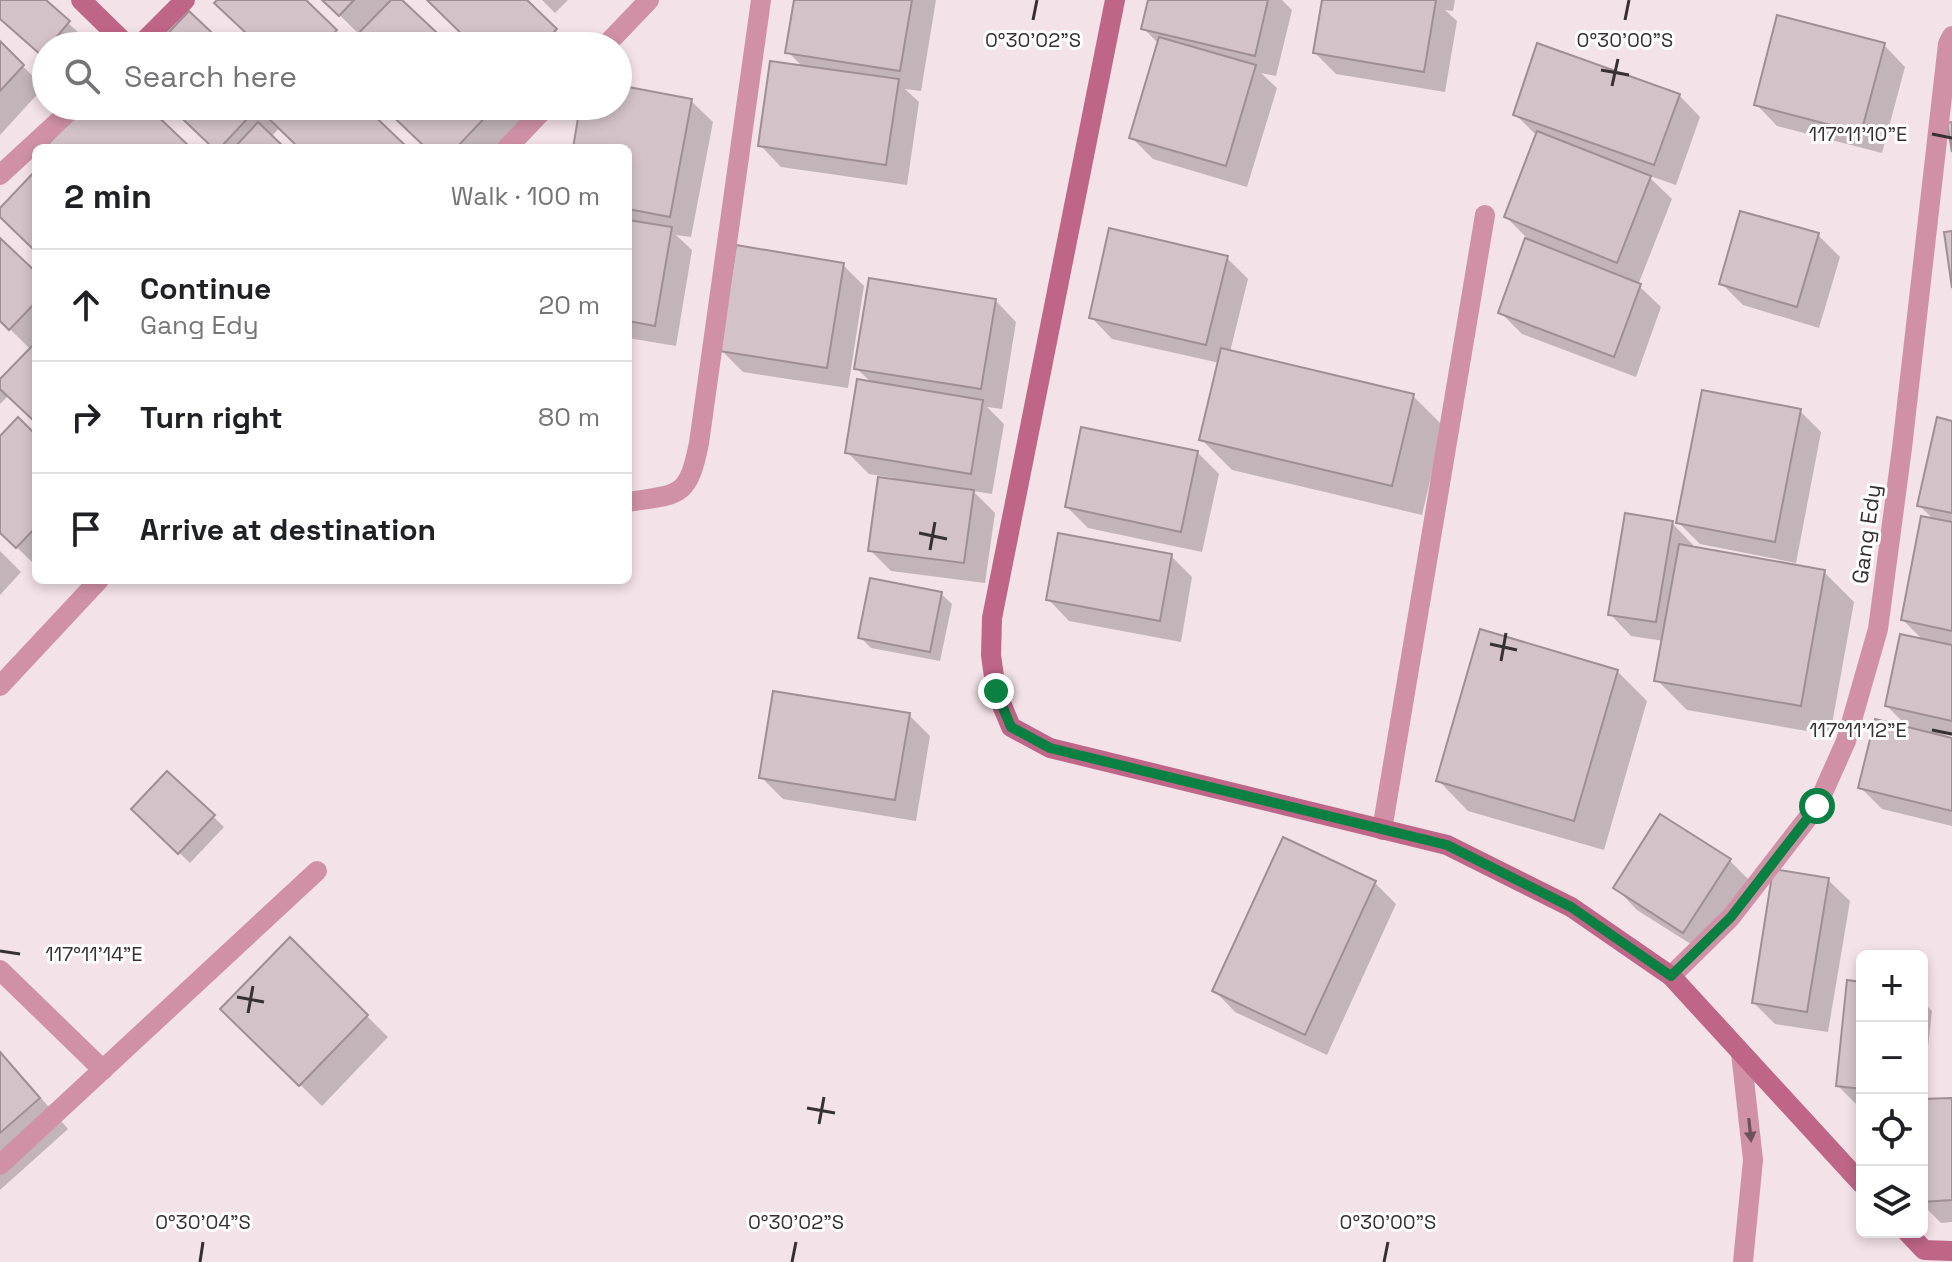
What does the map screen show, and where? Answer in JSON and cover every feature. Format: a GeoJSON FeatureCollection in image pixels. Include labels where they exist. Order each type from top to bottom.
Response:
{"type":"FeatureCollection","features":[{"type":"Feature","properties":{"kind":"street"},"geometry":{"type":"LineString","coordinates":[[81,0],[114,32]]}},
{"type":"Feature","properties":{"kind":"street"},"geometry":{"type":"LineString","coordinates":[[153,32],[185,0]]}},
{"type":"Feature","properties":{"kind":"street"},"geometry":{"type":"LineString","coordinates":[[618,32],[649,0]]}},
{"type":"Feature","properties":{"kind":"street"},"geometry":{"type":"LineString","coordinates":[[632,501],[665,496],[684,488],[693,472],[761,0]]}},
{"type":"Feature","properties":{"kind":"street"},"geometry":{"type":"LineString","coordinates":[[1115,0],[992,618],[991,655],[996,691],[1011,727],[1050,748],[1447,845],[1571,907],[1671,976],[1856,1178]]}},
{"type":"Feature","properties":{"kind":"street","name":"Gang Edy"},"geometry":{"type":"LineString","coordinates":[[1671,976],[1731,917],[1817,806],[1846,741],[1878,629],[1948,44],[1952,36]]}},
{"type":"Feature","properties":{"kind":"street"},"geometry":{"type":"LineString","coordinates":[[34,144],[60,120]]}},
{"type":"Feature","properties":{"kind":"street"},"geometry":{"type":"LineString","coordinates":[[511,144],[534,120]]}},
{"type":"Feature","properties":{"kind":"street"},"geometry":{"type":"LineString","coordinates":[[0,175],[32,146]]}},
{"type":"Feature","properties":{"kind":"street"},"geometry":{"type":"LineString","coordinates":[[1382,830],[1485,215]]}},
{"type":"Feature","properties":{"kind":"street"},"geometry":{"type":"LineString","coordinates":[[0,686],[95,584]]}},
{"type":"Feature","properties":{"kind":"street"},"geometry":{"type":"LineString","coordinates":[[0,1165],[317,871]]}},
{"type":"Feature","properties":{"kind":"street"},"geometry":{"type":"LineString","coordinates":[[0,970],[103,1070]]}},
{"type":"Feature","properties":{"kind":"street"},"geometry":{"type":"LineString","coordinates":[[1741,1053],[1753,1160],[1743,1262]]}},
{"type":"Feature","properties":{"kind":"street"},"geometry":{"type":"LineString","coordinates":[[1910,1238],[1919,1256],[1952,1251]]}},
{"type":"Feature","properties":{"kind":"building"},"geometry":{"type":"Polygon","coordinates":[[[0,0],[46,0],[70,21],[61,32],[32,32],[32,47],[0,19],[0,0]]]}},
{"type":"Feature","properties":{"kind":"building"},"geometry":{"type":"Polygon","coordinates":[[[217,0],[306,0],[337,30],[245,32],[214,3],[217,0]]]}},
{"type":"Feature","properties":{"kind":"building"},"geometry":{"type":"Polygon","coordinates":[[[322,0],[354,0],[339,16],[322,0]]]}},
{"type":"Feature","properties":{"kind":"building"},"geometry":{"type":"Polygon","coordinates":[[[391,0],[402,0],[436,32],[360,32],[391,0]]]}},
{"type":"Feature","properties":{"kind":"building"},"geometry":{"type":"Polygon","coordinates":[[[427,0],[527,0],[557,29],[554,32],[460,32],[427,0]]]}},
{"type":"Feature","properties":{"kind":"building"},"geometry":{"type":"Polygon","coordinates":[[[794,0],[912,0],[900,71],[785,53],[794,0]]]}},
{"type":"Feature","properties":{"kind":"building"},"geometry":{"type":"Polygon","coordinates":[[[1148,0],[1268,0],[1255,56],[1141,29],[1148,0]]]}},
{"type":"Feature","properties":{"kind":"building"},"geometry":{"type":"Polygon","coordinates":[[[1322,0],[1436,0],[1424,72],[1313,53],[1322,0]]]}},
{"type":"Feature","properties":{"kind":"building"},"geometry":{"type":"Polygon","coordinates":[[[189,11],[211,32],[169,32],[189,11]]]}},
{"type":"Feature","properties":{"kind":"building"},"geometry":{"type":"Polygon","coordinates":[[[1777,15],[1885,43],[1861,133],[1754,105],[1777,15]]]}},
{"type":"Feature","properties":{"kind":"building"},"geometry":{"type":"Polygon","coordinates":[[[1159,37],[1256,65],[1226,166],[1129,138],[1159,37]]]}},
{"type":"Feature","properties":{"kind":"building"},"geometry":{"type":"Polygon","coordinates":[[[0,41],[24,65],[0,91],[0,41]]]}},
{"type":"Feature","properties":{"kind":"building"},"geometry":{"type":"Polygon","coordinates":[[[1537,43],[1680,94],[1654,165],[1513,115],[1537,43]]]}},
{"type":"Feature","properties":{"kind":"building"},"geometry":{"type":"Polygon","coordinates":[[[770,61],[899,79],[886,165],[758,146],[770,61]]]}},
{"type":"Feature","properties":{"kind":"building"},"geometry":{"type":"Polygon","coordinates":[[[632,88],[692,99],[670,217],[632,210],[632,144],[574,144],[578,120],[632,120],[632,88]]]}},
{"type":"Feature","properties":{"kind":"building"},"geometry":{"type":"Polygon","coordinates":[[[71,120],[162,120],[187,144],[48,144],[71,120]]]}},
{"type":"Feature","properties":{"kind":"building"},"geometry":{"type":"Polygon","coordinates":[[[184,120],[246,120],[224,144],[209,144],[184,120]]]}},
{"type":"Feature","properties":{"kind":"building"},"geometry":{"type":"Polygon","coordinates":[[[270,120],[379,120],[404,144],[295,144],[270,120]]]}},
{"type":"Feature","properties":{"kind":"building"},"geometry":{"type":"Polygon","coordinates":[[[397,120],[483,120],[460,144],[422,144],[397,120]]]}},
{"type":"Feature","properties":{"kind":"building"},"geometry":{"type":"Polygon","coordinates":[[[258,122],[281,144],[238,144],[258,122]]]}},
{"type":"Feature","properties":{"kind":"building"},"geometry":{"type":"Polygon","coordinates":[[[1952,122],[1952,152],[1947,123],[1952,122]]]}},
{"type":"Feature","properties":{"kind":"building"},"geometry":{"type":"Polygon","coordinates":[[[1537,131],[1651,176],[1617,263],[1504,217],[1537,131]]]}},
{"type":"Feature","properties":{"kind":"building"},"geometry":{"type":"Polygon","coordinates":[[[32,174],[32,248],[0,217],[0,208],[32,174]]]}},
{"type":"Feature","properties":{"kind":"building"},"geometry":{"type":"Polygon","coordinates":[[[1740,211],[1819,233],[1797,307],[1719,284],[1740,211]]]}},
{"type":"Feature","properties":{"kind":"building"},"geometry":{"type":"Polygon","coordinates":[[[632,221],[672,227],[655,326],[632,322],[632,221]]]}},
{"type":"Feature","properties":{"kind":"building"},"geometry":{"type":"Polygon","coordinates":[[[1109,228],[1228,256],[1206,345],[1089,318],[1109,228]]]}},
{"type":"Feature","properties":{"kind":"building"},"geometry":{"type":"Polygon","coordinates":[[[1952,231],[1952,288],[1944,232],[1952,231]]]}},
{"type":"Feature","properties":{"kind":"building"},"geometry":{"type":"Polygon","coordinates":[[[0,238],[32,268],[32,306],[9,330],[0,321],[0,238]]]}},
{"type":"Feature","properties":{"kind":"building"},"geometry":{"type":"Polygon","coordinates":[[[1525,238],[1641,284],[1614,357],[1498,313],[1525,238]]]}},
{"type":"Feature","properties":{"kind":"building"},"geometry":{"type":"Polygon","coordinates":[[[736,245],[844,263],[827,368],[719,351],[736,245]]]}},
{"type":"Feature","properties":{"kind":"building"},"geometry":{"type":"Polygon","coordinates":[[[869,278],[996,299],[981,389],[854,369],[869,278]]]}},
{"type":"Feature","properties":{"kind":"building"},"geometry":{"type":"Polygon","coordinates":[[[32,346],[32,419],[0,389],[0,379],[32,346]]]}},
{"type":"Feature","properties":{"kind":"building"},"geometry":{"type":"Polygon","coordinates":[[[1221,348],[1414,394],[1392,486],[1199,440],[1221,348]]]}},
{"type":"Feature","properties":{"kind":"building"},"geometry":{"type":"Polygon","coordinates":[[[857,379],[983,400],[971,474],[845,453],[857,379]]]}},
{"type":"Feature","properties":{"kind":"building"},"geometry":{"type":"Polygon","coordinates":[[[1702,390],[1801,409],[1775,542],[1676,523],[1702,390]]]}},
{"type":"Feature","properties":{"kind":"building"},"geometry":{"type":"Polygon","coordinates":[[[18,417],[32,431],[32,531],[16,548],[0,533],[0,436],[18,417]]]}},
{"type":"Feature","properties":{"kind":"building"},"geometry":{"type":"Polygon","coordinates":[[[1937,417],[1952,421],[1952,513],[1917,506],[1937,417]]]}},
{"type":"Feature","properties":{"kind":"building"},"geometry":{"type":"Polygon","coordinates":[[[1081,427],[1198,451],[1181,532],[1065,507],[1081,427]]]}},
{"type":"Feature","properties":{"kind":"building"},"geometry":{"type":"Polygon","coordinates":[[[878,477],[974,490],[964,563],[868,551],[878,477]]]}},
{"type":"Feature","properties":{"kind":"building"},"geometry":{"type":"Polygon","coordinates":[[[1625,513],[1673,521],[1656,622],[1608,615],[1625,513]]]}},
{"type":"Feature","properties":{"kind":"building"},"geometry":{"type":"Polygon","coordinates":[[[1921,516],[1952,522],[1952,631],[1901,620],[1921,516]]]}},
{"type":"Feature","properties":{"kind":"building"},"geometry":{"type":"Polygon","coordinates":[[[1058,533],[1172,554],[1160,621],[1046,600],[1058,533]]]}},
{"type":"Feature","properties":{"kind":"building"},"geometry":{"type":"Polygon","coordinates":[[[1679,544],[1825,570],[1801,706],[1654,681],[1679,544]]]}},
{"type":"Feature","properties":{"kind":"building"},"geometry":{"type":"Polygon","coordinates":[[[870,578],[942,592],[930,652],[858,638],[870,578]]]}},
{"type":"Feature","properties":{"kind":"building"},"geometry":{"type":"Polygon","coordinates":[[[1480,629],[1618,670],[1574,821],[1436,781],[1480,629]]]}},
{"type":"Feature","properties":{"kind":"building"},"geometry":{"type":"Polygon","coordinates":[[[1900,634],[1952,645],[1952,721],[1885,706],[1900,634]]]}},
{"type":"Feature","properties":{"kind":"building"},"geometry":{"type":"Polygon","coordinates":[[[773,691],[910,713],[895,800],[759,778],[773,691]]]}},
{"type":"Feature","properties":{"kind":"building"},"geometry":{"type":"Polygon","coordinates":[[[1875,719],[1952,738],[1952,811],[1858,788],[1875,719]]]}},
{"type":"Feature","properties":{"kind":"building"},"geometry":{"type":"Polygon","coordinates":[[[167,771],[215,815],[178,854],[131,809],[167,771]]]}},
{"type":"Feature","properties":{"kind":"building"},"geometry":{"type":"Polygon","coordinates":[[[1660,814],[1731,859],[1683,933],[1613,888],[1660,814]]]}},
{"type":"Feature","properties":{"kind":"building"},"geometry":{"type":"Polygon","coordinates":[[[1283,837],[1376,881],[1305,1035],[1212,991],[1283,837]]]}},
{"type":"Feature","properties":{"kind":"building"},"geometry":{"type":"Polygon","coordinates":[[[1773,869],[1829,878],[1807,1012],[1752,1003],[1773,869]]]}},
{"type":"Feature","properties":{"kind":"building"},"geometry":{"type":"Polygon","coordinates":[[[290,937],[368,1015],[299,1086],[220,1009],[290,937]]]}},
{"type":"Feature","properties":{"kind":"building"},"geometry":{"type":"Polygon","coordinates":[[[1847,980],[1856,981],[1856,1088],[1836,1086],[1847,980]]]}},
{"type":"Feature","properties":{"kind":"building"},"geometry":{"type":"Polygon","coordinates":[[[0,1052],[40,1098],[0,1133],[0,1052]]]}},
{"type":"Feature","properties":{"kind":"building"},"geometry":{"type":"Polygon","coordinates":[[[1952,1098],[1952,1200],[1928,1202],[1928,1099],[1952,1098]]]}},
{"type":"Feature","properties":{"kind":"route"},"geometry":{"type":"LineString","coordinates":[[996,691],[1011,727],[1050,748],[1447,845],[1571,907],[1671,976],[1731,917],[1817,806]]}}]}
